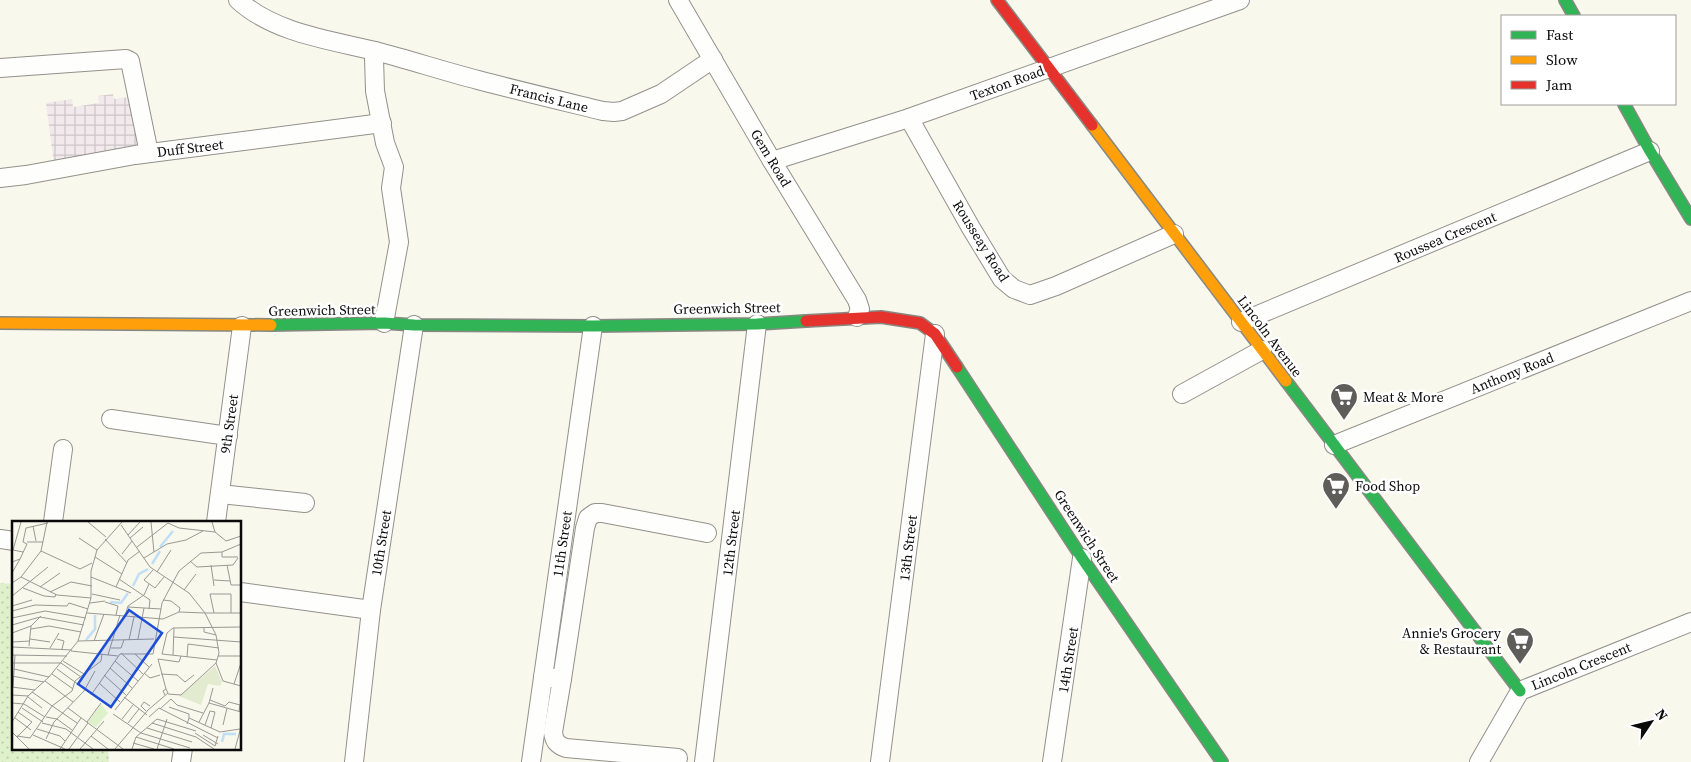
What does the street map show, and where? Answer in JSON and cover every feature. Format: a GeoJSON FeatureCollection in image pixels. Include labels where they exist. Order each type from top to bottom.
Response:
{"type":"FeatureCollection","features":[{"type":"Feature","properties":{"kind":"street","name":"Francis Lane"},"geometry":{"type":"LineString","coordinates":[[238,0],[249,10],[260,16],[306,35],[375,51],[477,80],[603,111],[622,111],[661,94],[713,59]]}},
{"type":"Feature","properties":{"kind":"street","name":"Gem Road"},"geometry":{"type":"LineString","coordinates":[[678,0],[772,161],[857,300],[860,309],[857,317]]}},
{"type":"Feature","properties":{"kind":"street","name":"Lincoln Avenue"},"geometry":{"type":"LineString","coordinates":[[997,0],[1520,691]]}},
{"type":"Feature","properties":{"kind":"street","name":"Texton Road"},"geometry":{"type":"LineString","coordinates":[[772,161],[909,118],[1240,0]]}},
{"type":"Feature","properties":{"kind":"street"},"geometry":{"type":"LineString","coordinates":[[1565,0],[1573,15]]}},
{"type":"Feature","properties":{"kind":"street"},"geometry":{"type":"LineString","coordinates":[[375,51],[375,91],[386,143],[394,167],[391,188],[399,242],[384,324]]}},
{"type":"Feature","properties":{"kind":"street"},"geometry":{"type":"LineString","coordinates":[[0,68],[126,59],[130,61],[149,153]]}},
{"type":"Feature","properties":{"kind":"street"},"geometry":{"type":"LineString","coordinates":[[1625,105],[1691,218]]}},
{"type":"Feature","properties":{"kind":"street","name":"Rousseay Road"},"geometry":{"type":"LineString","coordinates":[[909,118],[971,228],[1002,278],[1014,289],[1030,295],[1056,286],[1174,234]]}},
{"type":"Feature","properties":{"kind":"street","name":"Duff Street"},"geometry":{"type":"LineString","coordinates":[[0,178],[149,153],[382,123]]}},
{"type":"Feature","properties":{"kind":"street","name":"Roussea Crescent"},"geometry":{"type":"LineString","coordinates":[[1241,322],[1650,151]]}},
{"type":"Feature","properties":{"kind":"street","name":"Anthony Road"},"geometry":{"type":"LineString","coordinates":[[1334,445],[1691,301]]}},
{"type":"Feature","properties":{"kind":"street","name":"Greenwich Street"},"geometry":{"type":"LineString","coordinates":[[0,323],[242,326],[384,324],[593,326],[757,324],[857,317],[881,317],[920,323],[935,334],[1082,558],[1222,762]]}},
{"type":"Feature","properties":{"kind":"street","name":"12th Street"},"geometry":{"type":"LineString","coordinates":[[704,762],[757,324]]}},
{"type":"Feature","properties":{"kind":"street","name":"10th Street"},"geometry":{"type":"LineString","coordinates":[[354,762],[371,610],[414,325]]}},
{"type":"Feature","properties":{"kind":"street","name":"9th Street"},"geometry":{"type":"LineString","coordinates":[[216,521],[242,326]]}},
{"type":"Feature","properties":{"kind":"street","name":"11th Street"},"geometry":{"type":"LineString","coordinates":[[531,762],[593,326]]}},
{"type":"Feature","properties":{"kind":"street","name":"13th Street"},"geometry":{"type":"LineString","coordinates":[[880,762],[935,334]]}},
{"type":"Feature","properties":{"kind":"street"},"geometry":{"type":"LineString","coordinates":[[1182,394],[1262,350]]}},
{"type":"Feature","properties":{"kind":"street"},"geometry":{"type":"LineString","coordinates":[[112,419],[228,436]]}},
{"type":"Feature","properties":{"kind":"street"},"geometry":{"type":"LineString","coordinates":[[52,521],[63,448]]}},
{"type":"Feature","properties":{"kind":"street"},"geometry":{"type":"LineString","coordinates":[[220,494],[305,503]]}},
{"type":"Feature","properties":{"kind":"street"},"geometry":{"type":"LineString","coordinates":[[678,758],[559,746],[554,739],[553,732],[588,518],[595,513],[602,512],[707,533]]}},
{"type":"Feature","properties":{"kind":"street","name":"14th Street"},"geometry":{"type":"LineString","coordinates":[[1052,762],[1082,558]]}},
{"type":"Feature","properties":{"kind":"street"},"geometry":{"type":"LineString","coordinates":[[241,592],[371,610]]}},
{"type":"Feature","properties":{"kind":"street","name":"Lincoln Crescent"},"geometry":{"type":"LineString","coordinates":[[1478,762],[1520,691],[1691,622]]}},
{"type":"Feature","properties":{"kind":"street"},"geometry":{"type":"LineString","coordinates":[[543,677],[562,679]]}},
{"type":"Feature","properties":{"kind":"shaded area"},"geometry":{"type":"Polygon","coordinates":[[[113,94],[114,99],[136,96],[144,154],[54,165],[46,103],[72,99],[73,107],[99,103],[98,96],[113,94]]]}},
{"type":"Feature","properties":{"kind":"green space"},"geometry":{"type":"Polygon","coordinates":[[[0,583],[12,584],[12,750],[108,750],[109,762],[0,762],[0,583]]]}},
{"type":"Feature","properties":{"kind":"traffic: fast"},"geometry":{"type":"LineString","coordinates":[[1565,0],[1573,15]]}},
{"type":"Feature","properties":{"kind":"traffic: fast"},"geometry":{"type":"LineString","coordinates":[[1625,105],[1691,219]]}},
{"type":"Feature","properties":{"kind":"traffic: fast"},"geometry":{"type":"LineString","coordinates":[[271,325],[384,323],[414,325],[593,326],[757,324],[806,321]]}},
{"type":"Feature","properties":{"kind":"traffic: fast"},"geometry":{"type":"LineString","coordinates":[[957,367],[1082,558],[1222,762]]}},
{"type":"Feature","properties":{"kind":"traffic: fast"},"geometry":{"type":"LineString","coordinates":[[1286,381],[1520,691]]}},
{"type":"Feature","properties":{"kind":"traffic: slow"},"geometry":{"type":"LineString","coordinates":[[1092,125],[1286,381]]}},
{"type":"Feature","properties":{"kind":"traffic: slow"},"geometry":{"type":"LineString","coordinates":[[0,323],[271,325]]}},
{"type":"Feature","properties":{"kind":"traffic: jam"},"geometry":{"type":"LineString","coordinates":[[997,0],[1092,125]]}},
{"type":"Feature","properties":{"kind":"traffic: jam"},"geometry":{"type":"LineString","coordinates":[[806,321],[881,317],[920,323],[935,334],[957,367]]}},
{"type":"Feature","properties":{"kind":"place","name":"Meat & More"},"geometry":{"type":"Point","coordinates":[1344,421]}},
{"type":"Feature","properties":{"kind":"place","name":"Food Shop"},"geometry":{"type":"Point","coordinates":[1336,510]}},
{"type":"Feature","properties":{"kind":"place","name":"Annie's Grocery & Restaurant"},"geometry":{"type":"Point","coordinates":[1520,665]}}]}
